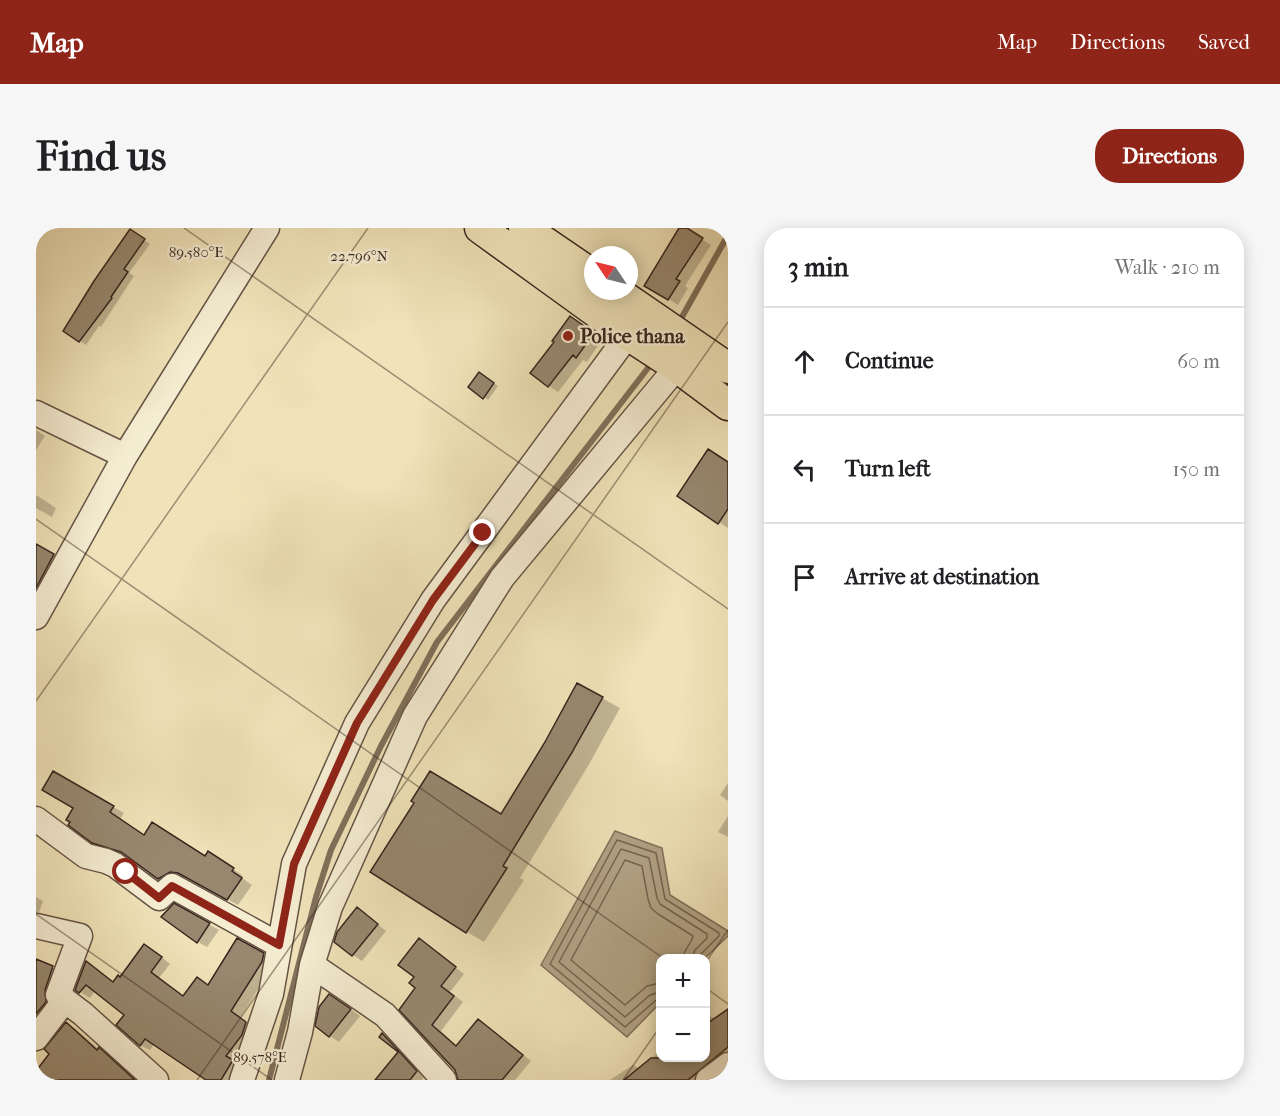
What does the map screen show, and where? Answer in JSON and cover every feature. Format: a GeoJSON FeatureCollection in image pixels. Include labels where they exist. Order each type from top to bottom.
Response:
{"type":"FeatureCollection","features":[{"type":"Feature","properties":{"kind":"main road"},"geometry":{"type":"LineString","coordinates":[[480,228],[728,405]]}},
{"type":"Feature","properties":{"kind":"main road"},"geometry":{"type":"LineString","coordinates":[[524,228],[584,269]]}},
{"type":"Feature","properties":{"kind":"main road"},"geometry":{"type":"LineString","coordinates":[[629,300],[728,368]]}},
{"type":"Feature","properties":{"kind":"street"},"geometry":{"type":"LineString","coordinates":[[36,616],[125,456],[267,228]]}},
{"type":"Feature","properties":{"kind":"street"},"geometry":{"type":"LineString","coordinates":[[242,1080],[271,994],[294,864],[357,723],[433,600],[628,335]]}},
{"type":"Feature","properties":{"kind":"street"},"geometry":{"type":"LineString","coordinates":[[287,1080],[300,1032],[312,965],[330,907],[415,716],[502,578],[677,367]]}},
{"type":"Feature","properties":{"kind":"street"},"geometry":{"type":"LineString","coordinates":[[36,413],[125,456]]}},
{"type":"Feature","properties":{"kind":"street"},"geometry":{"type":"LineString","coordinates":[[36,819],[86,856],[115,865],[159,898],[172,886],[279,945]]}},
{"type":"Feature","properties":{"kind":"street"},"geometry":{"type":"LineString","coordinates":[[36,926],[80,936],[58,995],[156,1080]]}},
{"type":"Feature","properties":{"kind":"street"},"geometry":{"type":"LineString","coordinates":[[312,965],[385,1015],[444,1080]]}},
{"type":"Feature","properties":{"kind":"street"},"geometry":{"type":"LineString","coordinates":[[36,1038],[65,1000]]}},
{"type":"Feature","properties":{"kind":"street"},"geometry":{"type":"LineString","coordinates":[[708,1080],[728,1065]]}},
{"type":"Feature","properties":{"kind":"water"},"geometry":{"type":"Polygon","coordinates":[[[615,831],[662,848],[670,895],[728,931],[728,936],[709,954],[656,954],[656,1007],[627,1037],[541,965],[615,831]]]}},
{"type":"Feature","properties":{"kind":"building"},"geometry":{"type":"Polygon","coordinates":[[[679,228],[687,228],[703,238],[676,279],[680,281],[668,300],[644,286],[679,228]]]}},
{"type":"Feature","properties":{"kind":"building"},"geometry":{"type":"Polygon","coordinates":[[[130,229],[145,239],[124,269],[128,272],[112,298],[79,342],[63,331],[130,229]]]}},
{"type":"Feature","properties":{"kind":"building"},"geometry":{"type":"Polygon","coordinates":[[[570,316],[594,333],[576,358],[573,355],[548,387],[530,373],[554,342],[552,341],[570,316]]]}},
{"type":"Feature","properties":{"kind":"building"},"geometry":{"type":"Polygon","coordinates":[[[479,372],[494,383],[483,399],[468,387],[479,372]]]}},
{"type":"Feature","properties":{"kind":"building"},"geometry":{"type":"Polygon","coordinates":[[[708,449],[728,462],[728,509],[718,524],[677,496],[708,449]]]}},
{"type":"Feature","properties":{"kind":"building"},"geometry":{"type":"Polygon","coordinates":[[[36,544],[54,554],[36,588],[36,544]]]}},
{"type":"Feature","properties":{"kind":"building"},"geometry":{"type":"Polygon","coordinates":[[[577,683],[603,697],[503,866],[507,868],[466,933],[370,872],[414,803],[411,801],[430,771],[501,814],[545,742],[577,683]]]}},
{"type":"Feature","properties":{"kind":"building"},"geometry":{"type":"Polygon","coordinates":[[[53,771],[114,806],[110,812],[144,835],[152,822],[205,856],[208,851],[234,868],[232,871],[242,878],[227,900],[178,873],[170,872],[158,879],[121,852],[92,843],[68,825],[70,822],[66,820],[73,808],[42,790],[53,771]]]}},
{"type":"Feature","properties":{"kind":"building"},"geometry":{"type":"Polygon","coordinates":[[[174,903],[210,923],[197,943],[161,917],[174,903]]]}},
{"type":"Feature","properties":{"kind":"building"},"geometry":{"type":"Polygon","coordinates":[[[357,907],[378,924],[352,956],[334,942],[337,932],[357,907]]]}},
{"type":"Feature","properties":{"kind":"building"},"geometry":{"type":"Polygon","coordinates":[[[237,938],[264,953],[262,962],[231,1011],[246,1022],[242,1035],[226,1056],[233,1060],[221,1080],[206,1080],[145,1039],[140,1046],[116,1025],[124,1015],[86,985],[79,993],[75,990],[86,961],[113,982],[118,975],[120,977],[144,944],[162,957],[151,972],[183,996],[197,977],[208,985],[237,938]]]}},
{"type":"Feature","properties":{"kind":"building"},"geometry":{"type":"Polygon","coordinates":[[[419,938],[456,967],[441,986],[454,996],[432,1025],[456,1046],[478,1019],[523,1055],[502,1080],[458,1080],[455,1070],[399,1010],[415,988],[409,983],[414,977],[398,965],[419,938]]]}},
{"type":"Feature","properties":{"kind":"building"},"geometry":{"type":"Polygon","coordinates":[[[36,959],[53,966],[45,990],[46,1002],[36,1014],[36,959]]]}},
{"type":"Feature","properties":{"kind":"building"},"geometry":{"type":"Polygon","coordinates":[[[329,994],[351,1009],[329,1037],[315,1026],[319,1007],[329,994]]]}},
{"type":"Feature","properties":{"kind":"building"},"geometry":{"type":"Polygon","coordinates":[[[728,1009],[728,1047],[710,1062],[710,1022],[728,1009]]]}},
{"type":"Feature","properties":{"kind":"building"},"geometry":{"type":"Polygon","coordinates":[[[66,1022],[97,1050],[99,1047],[135,1080],[36,1080],[36,1071],[49,1054],[44,1049],[66,1022]]]}},
{"type":"Feature","properties":{"kind":"building"},"geometry":{"type":"Polygon","coordinates":[[[382,1033],[417,1071],[410,1080],[375,1080],[398,1052],[379,1037],[382,1033]]]}},
{"type":"Feature","properties":{"kind":"building"},"geometry":{"type":"Polygon","coordinates":[[[651,1058],[656,1058],[656,1062],[710,1062],[688,1080],[624,1080],[651,1058]]]}},
{"type":"Feature","properties":{"kind":"waterway"},"geometry":{"type":"LineString","coordinates":[[678,324],[728,235]]}},
{"type":"Feature","properties":{"kind":"waterway"},"geometry":{"type":"LineString","coordinates":[[269,1080],[316,897],[331,850],[381,746],[437,642],[648,368]]}},
{"type":"Feature","properties":{"kind":"place","name":"Police thana"},"geometry":{"type":"Point","coordinates":[568,336]}},
{"type":"Feature","properties":{"kind":"route"},"geometry":{"type":"LineString","coordinates":[[126,872],[159,898],[172,886],[279,945],[294,864],[357,723],[433,600],[483,533]]}}]}
